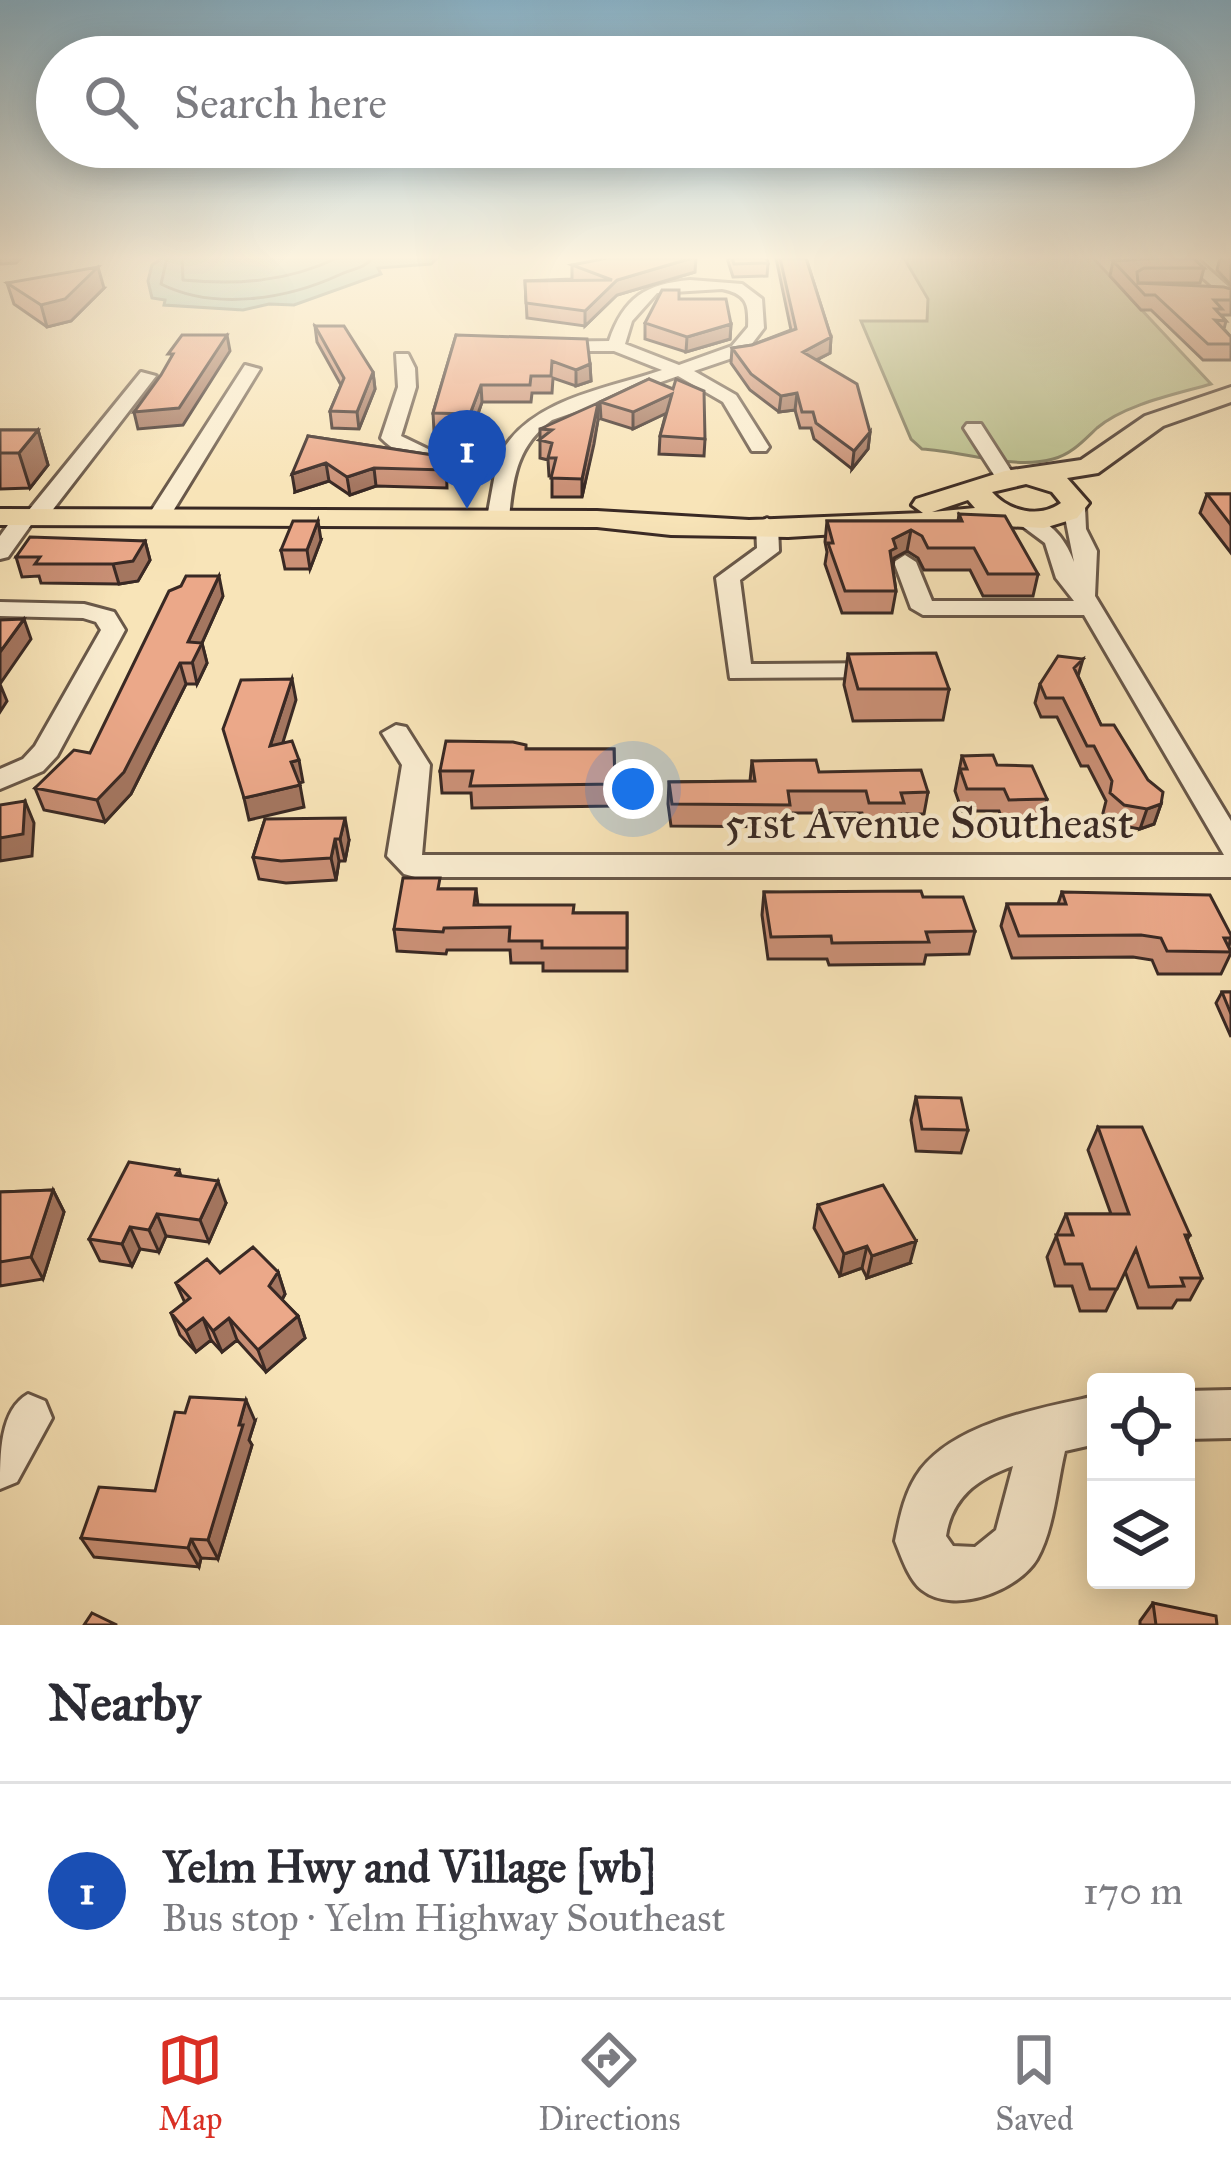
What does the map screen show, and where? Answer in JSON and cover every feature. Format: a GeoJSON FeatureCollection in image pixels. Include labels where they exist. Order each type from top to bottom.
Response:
{"type":"FeatureCollection","features":[{"type":"Feature","properties":{"kind":"main road"},"geometry":{"type":"LineString","coordinates":[[597,519],[911,508],[1000,479],[1077,472],[1154,422],[1231,394]]}},
{"type":"Feature","properties":{"kind":"main road"},"geometry":{"type":"LineString","coordinates":[[21,516],[597,519],[766,525],[1056,517],[1127,468],[1168,429],[1231,404]]}},
{"type":"Feature","properties":{"kind":"main road"},"geometry":{"type":"LineString","coordinates":[[1017,516],[982,501],[978,491],[1000,479],[1054,484],[1070,493],[1075,506]]}},
{"type":"Feature","properties":{"kind":"street"},"geometry":{"type":"LineString","coordinates":[[616,346],[620,334]]}},
{"type":"Feature","properties":{"kind":"street"},"geometry":{"type":"LineString","coordinates":[[498,518],[506,457],[518,435],[544,416],[676,371],[747,343],[752,334]]}},
{"type":"Feature","properties":{"kind":"street"},"geometry":{"type":"LineString","coordinates":[[524,344],[616,346],[676,371],[730,399],[760,447]]}},
{"type":"Feature","properties":{"kind":"street"},"geometry":{"type":"LineString","coordinates":[[402,358],[410,379],[393,427],[392,438],[398,446],[431,454],[506,457]]}},
{"type":"Feature","properties":{"kind":"street"},"geometry":{"type":"LineString","coordinates":[[159,516],[251,369]]}},
{"type":"Feature","properties":{"kind":"street"},"geometry":{"type":"LineString","coordinates":[[0,552],[21,516],[147,376]]}},
{"type":"Feature","properties":{"kind":"street"},"geometry":{"type":"LineString","coordinates":[[974,428],[1000,479]]}},
{"type":"Feature","properties":{"kind":"street"},"geometry":{"type":"LineString","coordinates":[[1075,506],[1075,529],[1087,551],[1088,601]]}},
{"type":"Feature","properties":{"kind":"street"},"geometry":{"type":"LineString","coordinates":[[1017,516],[1054,540],[1068,578],[1088,601],[1231,848]]}},
{"type":"Feature","properties":{"kind":"street"},"geometry":{"type":"LineString","coordinates":[[766,525],[768,550],[728,578],[739,672],[923,671]]}},
{"type":"Feature","properties":{"kind":"street"},"geometry":{"type":"LineString","coordinates":[[905,562],[923,608],[1088,601]]}},
{"type":"Feature","properties":{"kind":"street"},"geometry":{"type":"LineString","coordinates":[[0,609],[84,611],[105,617],[113,630],[47,750],[33,765],[0,780]]}},
{"type":"Feature","properties":{"kind":"street","name":"51st Avenue Southeast"},"geometry":{"type":"LineString","coordinates":[[395,733],[416,765],[401,842],[403,856],[415,866],[1231,866]]}},
{"type":"Feature","properties":{"kind":"street"},"geometry":{"type":"LineString","coordinates":[[1195,1415],[1231,1414]]}},
{"type":"Feature","properties":{"kind":"street"},"geometry":{"type":"LineString","coordinates":[[0,1466],[28,1418]]}},
{"type":"Feature","properties":{"kind":"street"},"geometry":{"type":"LineString","coordinates":[[1046,1431],[1087,1422]]}},
{"type":"Feature","properties":{"kind":"green space"},"geometry":{"type":"Polygon","coordinates":[[[866,334],[1164,334],[1211,384],[1122,412],[1072,450],[1038,462],[922,449],[911,439],[866,334]]]}},
{"type":"Feature","properties":{"kind":"building"},"geometry":{"type":"Polygon","coordinates":[[[319,334],[349,334],[373,372],[357,412],[330,411],[344,378],[319,334]]]}},
{"type":"Feature","properties":{"kind":"building"},"geometry":{"type":"Polygon","coordinates":[[[783,334],[830,334],[803,352],[857,384],[870,432],[854,451],[816,423],[813,412],[802,412],[797,393],[781,396],[751,374],[732,348],[783,334]]]}},
{"type":"Feature","properties":{"kind":"building"},"geometry":{"type":"Polygon","coordinates":[[[1197,334],[1231,337],[1231,344],[1208,344],[1197,334]]]}},
{"type":"Feature","properties":{"kind":"building"},"geometry":{"type":"Polygon","coordinates":[[[182,335],[227,335],[179,408],[134,412],[161,375],[182,335]]]}},
{"type":"Feature","properties":{"kind":"building"},"geometry":{"type":"Polygon","coordinates":[[[456,335],[587,339],[590,364],[576,370],[552,361],[551,376],[531,376],[530,385],[481,385],[470,414],[433,413],[456,335]]]}},
{"type":"Feature","properties":{"kind":"building"},"geometry":{"type":"Polygon","coordinates":[[[649,379],[673,389],[676,379],[704,391],[705,439],[660,436],[672,394],[633,412],[600,402],[649,379]]]}},
{"type":"Feature","properties":{"kind":"building"},"geometry":{"type":"Polygon","coordinates":[[[598,403],[582,479],[551,478],[556,458],[548,458],[552,443],[539,440],[552,430],[540,429],[598,403]]]}},
{"type":"Feature","properties":{"kind":"building"},"geometry":{"type":"Polygon","coordinates":[[[0,430],[38,430],[19,453],[0,453],[0,430]]]}},
{"type":"Feature","properties":{"kind":"building"},"geometry":{"type":"Polygon","coordinates":[[[308,436],[446,457],[445,470],[374,468],[347,477],[326,463],[292,474],[308,436]]]}},
{"type":"Feature","properties":{"kind":"building"},"geometry":{"type":"Polygon","coordinates":[[[1207,494],[1231,494],[1231,525],[1207,494]]]}},
{"type":"Feature","properties":{"kind":"building"},"geometry":{"type":"Polygon","coordinates":[[[959,514],[1005,516],[1038,574],[988,574],[974,548],[928,548],[922,536],[911,530],[893,539],[896,548],[890,551],[896,591],[845,591],[828,543],[833,543],[827,521],[962,521],[959,514]]]}},
{"type":"Feature","properties":{"kind":"building"},"geometry":{"type":"Polygon","coordinates":[[[293,521],[318,521],[307,550],[281,550],[293,521]]]}},
{"type":"Feature","properties":{"kind":"building"},"geometry":{"type":"Polygon","coordinates":[[[30,537],[145,541],[133,561],[35,564],[40,557],[16,557],[30,537]]]}},
{"type":"Feature","properties":{"kind":"building"},"geometry":{"type":"Polygon","coordinates":[[[186,576],[219,576],[188,642],[202,643],[192,663],[180,663],[124,772],[97,800],[35,788],[74,750],[90,753],[169,591],[181,586],[186,576]]]}},
{"type":"Feature","properties":{"kind":"building"},"geometry":{"type":"Polygon","coordinates":[[[24,619],[0,652],[0,620],[24,619]]]}},
{"type":"Feature","properties":{"kind":"building"},"geometry":{"type":"Polygon","coordinates":[[[936,653],[949,689],[858,689],[848,654],[936,653]]]}},
{"type":"Feature","properties":{"kind":"building"},"geometry":{"type":"Polygon","coordinates":[[[1058,656],[1083,659],[1074,668],[1101,725],[1114,725],[1148,780],[1163,792],[1161,804],[1147,809],[1124,805],[1110,793],[1112,781],[1094,746],[1087,746],[1063,698],[1046,698],[1040,684],[1058,656]]]}},
{"type":"Feature","properties":{"kind":"building"},"geometry":{"type":"Polygon","coordinates":[[[292,679],[270,746],[292,741],[299,760],[291,762],[300,785],[244,798],[223,729],[241,680],[292,679]]]}},
{"type":"Feature","properties":{"kind":"building"},"geometry":{"type":"Polygon","coordinates":[[[446,741],[513,742],[526,749],[614,749],[615,784],[470,786],[473,771],[440,771],[446,741]]]}},
{"type":"Feature","properties":{"kind":"building"},"geometry":{"type":"Polygon","coordinates":[[[993,755],[997,765],[1032,766],[1047,799],[1009,800],[1004,789],[967,789],[960,769],[967,769],[962,756],[993,755]]]}},
{"type":"Feature","properties":{"kind":"building"},"geometry":{"type":"Polygon","coordinates":[[[816,760],[819,772],[921,770],[928,792],[901,793],[904,803],[869,803],[866,791],[788,791],[790,805],[672,804],[669,782],[755,781],[752,761],[816,760]]]}},
{"type":"Feature","properties":{"kind":"building"},"geometry":{"type":"Polygon","coordinates":[[[25,801],[23,834],[0,838],[0,805],[25,801]]]}},
{"type":"Feature","properties":{"kind":"building"},"geometry":{"type":"Polygon","coordinates":[[[345,818],[331,858],[281,861],[253,857],[265,819],[345,818]]]}},
{"type":"Feature","properties":{"kind":"building"},"geometry":{"type":"Polygon","coordinates":[[[403,878],[440,878],[438,889],[476,889],[474,905],[574,905],[573,913],[627,913],[627,948],[542,948],[542,941],[509,941],[510,927],[444,928],[443,932],[394,929],[403,878]]]}},
{"type":"Feature","properties":{"kind":"building"},"geometry":{"type":"Polygon","coordinates":[[[921,891],[923,897],[963,897],[975,931],[926,932],[929,942],[832,943],[831,936],[771,937],[764,892],[921,891]]]}},
{"type":"Feature","properties":{"kind":"building"},"geometry":{"type":"Polygon","coordinates":[[[1062,892],[1210,895],[1231,935],[1224,938],[1231,952],[1167,951],[1161,938],[1141,935],[1019,936],[1007,904],[1066,904],[1062,892]]]}},
{"type":"Feature","properties":{"kind":"building"},"geometry":{"type":"Polygon","coordinates":[[[1222,992],[1231,992],[1231,1014],[1222,992]]]}},
{"type":"Feature","properties":{"kind":"building"},"geometry":{"type":"Polygon","coordinates":[[[916,1097],[961,1098],[968,1130],[922,1129],[916,1097]]]}},
{"type":"Feature","properties":{"kind":"building"},"geometry":{"type":"Polygon","coordinates":[[[1098,1127],[1142,1127],[1190,1235],[1185,1235],[1202,1278],[1181,1278],[1184,1286],[1149,1287],[1136,1249],[1117,1289],[1090,1289],[1082,1264],[1065,1264],[1056,1235],[1073,1235],[1066,1214],[1129,1214],[1098,1127]]]}},
{"type":"Feature","properties":{"kind":"building"},"geometry":{"type":"Polygon","coordinates":[[[129,1162],[218,1181],[200,1220],[157,1214],[149,1230],[130,1227],[122,1244],[89,1239],[129,1162]]]}},
{"type":"Feature","properties":{"kind":"building"},"geometry":{"type":"Polygon","coordinates":[[[883,1185],[916,1241],[872,1256],[867,1246],[844,1254],[818,1205],[883,1185]]]}},
{"type":"Feature","properties":{"kind":"building"},"geometry":{"type":"Polygon","coordinates":[[[53,1190],[31,1257],[0,1262],[0,1192],[53,1190]]]}},
{"type":"Feature","properties":{"kind":"building"},"geometry":{"type":"Polygon","coordinates":[[[253,1247],[278,1272],[269,1286],[298,1316],[258,1350],[229,1318],[213,1331],[203,1318],[186,1331],[171,1313],[190,1298],[176,1283],[207,1259],[220,1273],[253,1247]]]}},
{"type":"Feature","properties":{"kind":"building"},"geometry":{"type":"Polygon","coordinates":[[[190,1397],[246,1400],[239,1425],[243,1425],[208,1540],[191,1539],[188,1548],[81,1538],[99,1487],[155,1491],[175,1412],[185,1413],[190,1397]]]}},
{"type":"Feature","properties":{"kind":"building"},"geometry":{"type":"Polygon","coordinates":[[[1153,1603],[1216,1616],[1217,1625],[1156,1625],[1153,1603]]]}},
{"type":"Feature","properties":{"kind":"building"},"geometry":{"type":"Polygon","coordinates":[[[92,1613],[117,1625],[84,1625],[92,1613]]]}},
{"type":"Feature","properties":{"kind":"place","name":"Yelm Hwy and Village [wb]"},"geometry":{"type":"Point","coordinates":[467,509]}}]}
